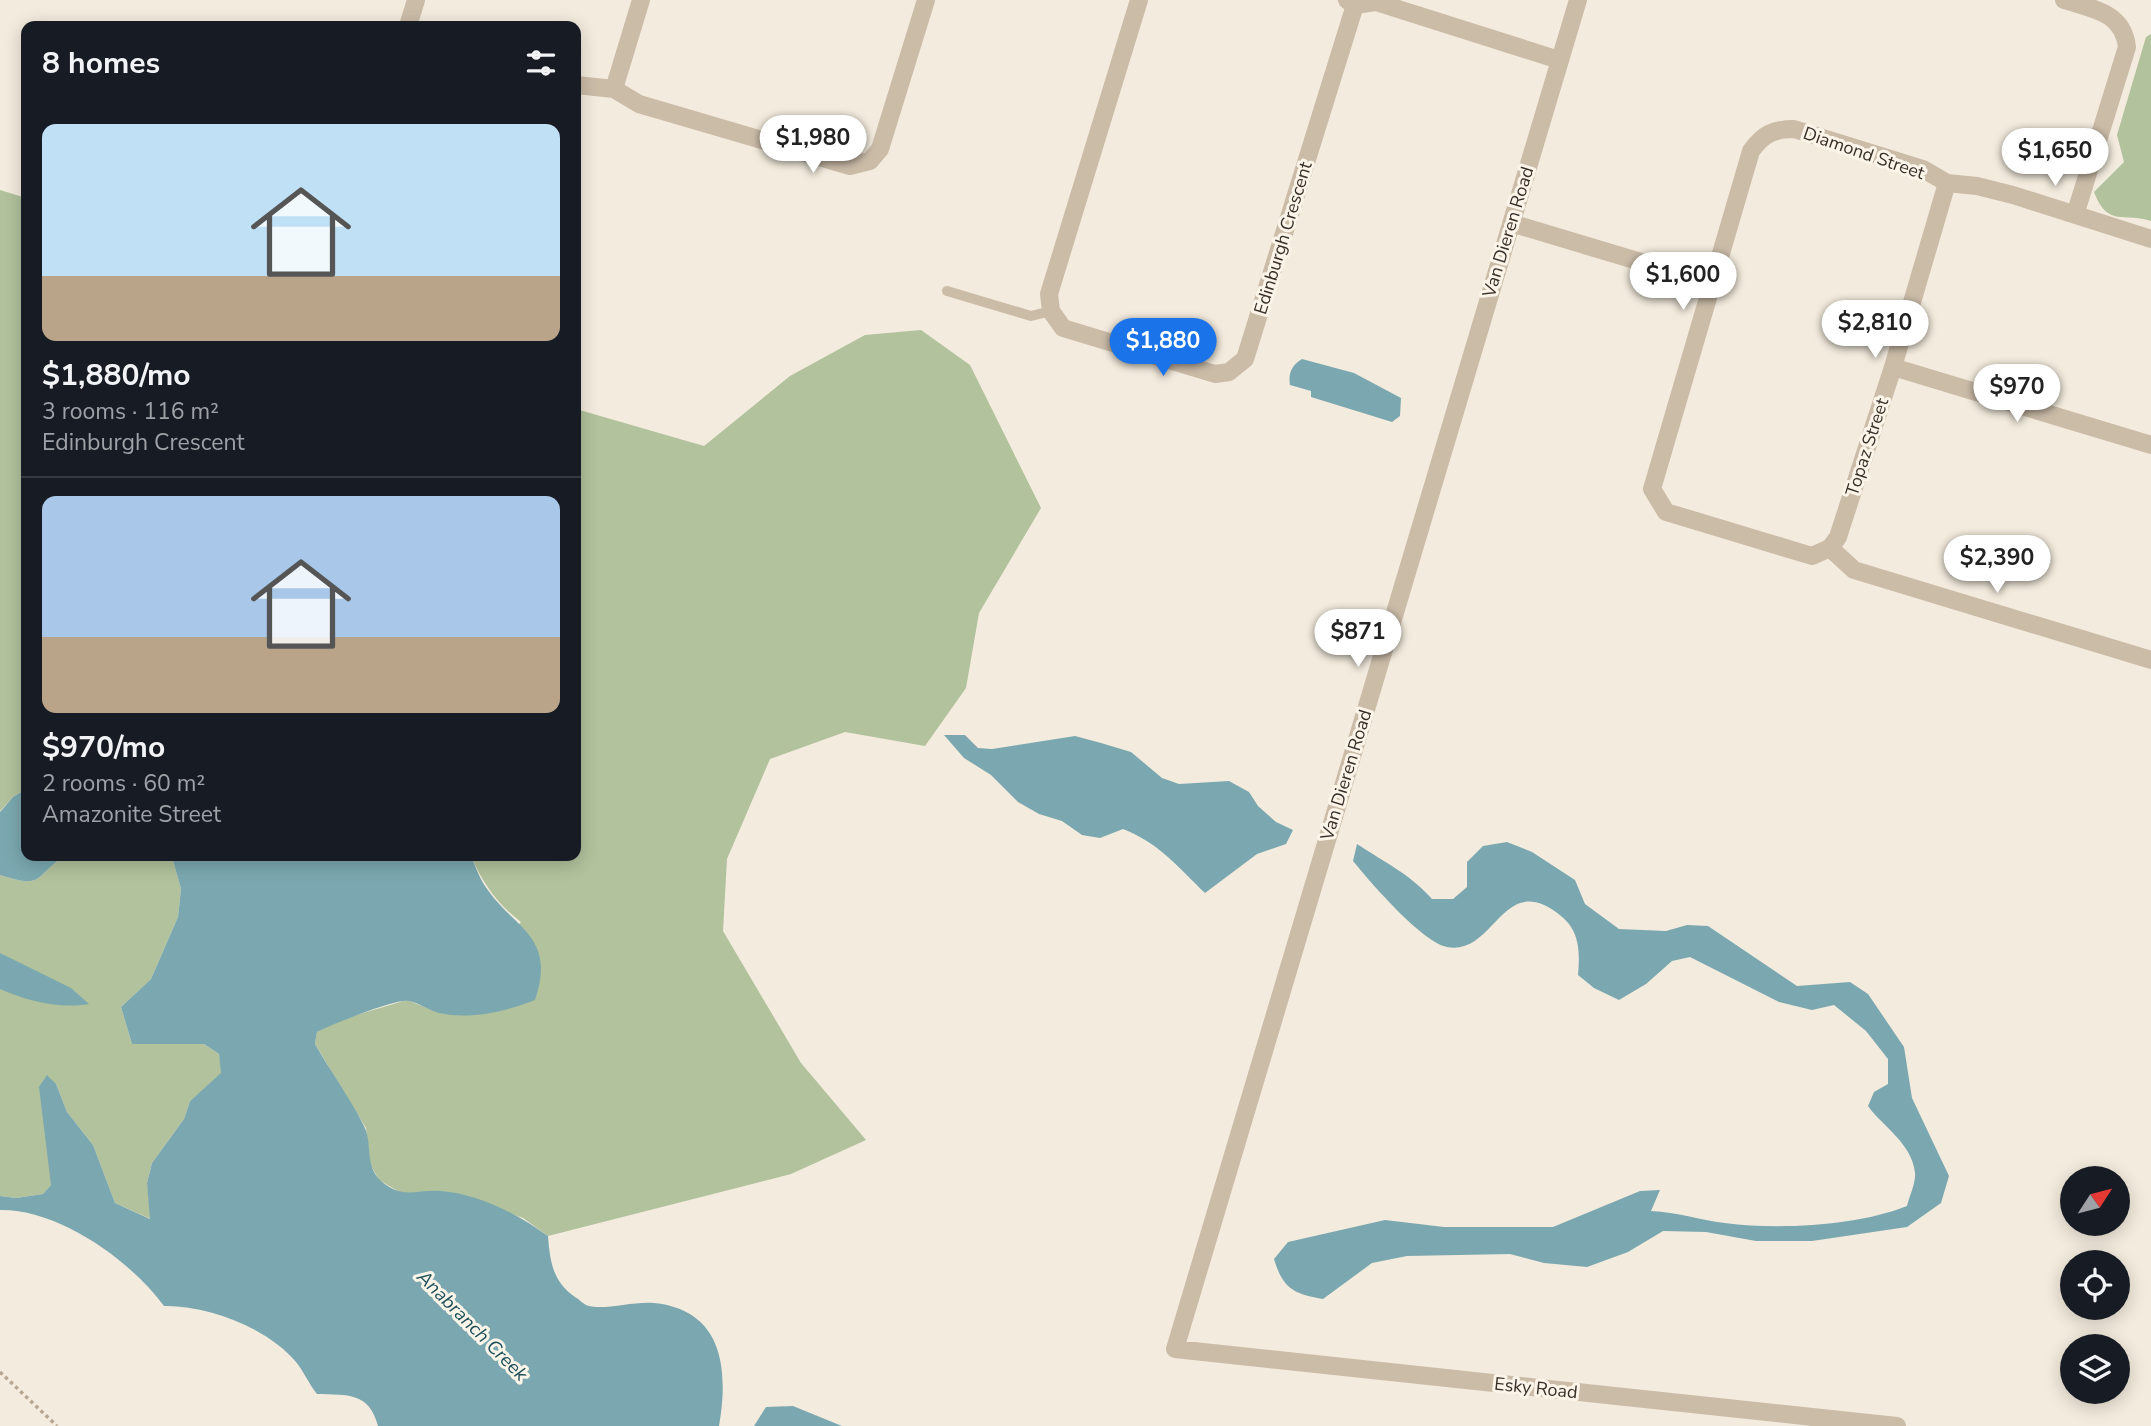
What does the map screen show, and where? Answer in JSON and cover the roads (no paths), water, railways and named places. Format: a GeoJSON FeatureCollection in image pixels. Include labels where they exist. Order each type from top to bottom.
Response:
{"type":"FeatureCollection","features":[{"type":"Feature","properties":{"kind":"street"},"geometry":{"type":"LineString","coordinates":[[410,21],[416,0]]}},
{"type":"Feature","properties":{"kind":"street"},"geometry":{"type":"LineString","coordinates":[[614,89],[641,0]]}},
{"type":"Feature","properties":{"kind":"street"},"geometry":{"type":"LineString","coordinates":[[581,86],[614,89],[639,104],[850,166],[870,161],[880,149],[926,0]]}},
{"type":"Feature","properties":{"kind":"street"},"geometry":{"type":"LineString","coordinates":[[1051,311],[1049,294],[1139,0]]}},
{"type":"Feature","properties":{"kind":"street","name":"Van Dieren Road"},"geometry":{"type":"LineString","coordinates":[[1175,1349],[1578,0]]}},
{"type":"Feature","properties":{"kind":"street"},"geometry":{"type":"LineString","coordinates":[[2064,0],[2108,13],[2119,23],[2127,47],[2075,215]]}},
{"type":"Feature","properties":{"kind":"street"},"geometry":{"type":"LineString","coordinates":[[1351,2],[1376,2],[1559,60]]}},
{"type":"Feature","properties":{"kind":"street","name":"Edinburgh Crescent"},"geometry":{"type":"LineString","coordinates":[[1051,311],[1063,328],[1215,374],[1229,372],[1245,359],[1351,2]]}},
{"type":"Feature","properties":{"kind":"street","name":"Diamond Street"},"geometry":{"type":"LineString","coordinates":[[1830,548],[1812,556],[1667,512],[1657,501],[1652,489],[1751,151],[1760,136],[1778,129],[1794,129],[1923,169],[1947,183],[1977,186],[2151,239]]}},
{"type":"Feature","properties":{"kind":"street","name":"Topaz Street"},"geometry":{"type":"LineString","coordinates":[[1830,548],[1838,537],[1894,367],[1947,183]]}},
{"type":"Feature","properties":{"kind":"street"},"geometry":{"type":"LineString","coordinates":[[1511,223],[1711,283]]}},
{"type":"Feature","properties":{"kind":"street"},"geometry":{"type":"LineString","coordinates":[[1894,367],[2151,445]]}},
{"type":"Feature","properties":{"kind":"street"},"geometry":{"type":"LineString","coordinates":[[1830,548],[1854,570],[2151,660]]}},
{"type":"Feature","properties":{"kind":"street","name":"Esky Road"},"geometry":{"type":"LineString","coordinates":[[1175,1349],[1897,1426]]}},
{"type":"Feature","properties":{"kind":"lane"},"geometry":{"type":"LineString","coordinates":[[947,291],[1031,316],[1051,311]]}},
{"type":"Feature","properties":{"kind":"water"},"geometry":{"type":"Polygon","coordinates":[[[1302,359],[1354,373],[1401,398],[1400,416],[1392,422],[1311,397],[1311,391],[1290,385],[1292,370],[1302,359]]]}},
{"type":"Feature","properties":{"kind":"water"},"geometry":{"type":"Polygon","coordinates":[[[944,735],[965,735],[978,748],[992,749],[1075,736],[1101,743],[1131,752],[1162,778],[1179,784],[1229,781],[1249,792],[1258,806],[1276,822],[1293,830],[1286,844],[1257,854],[1205,893],[1167,856],[1136,835],[1123,829],[1100,838],[1082,835],[1062,821],[1039,814],[1018,802],[991,775],[964,758],[944,735]]]}},
{"type":"Feature","properties":{"kind":"water"},"geometry":{"type":"Polygon","coordinates":[[[21,792],[21,861],[58,861],[31,881],[0,875],[0,812],[21,792]]]}},
{"type":"Feature","properties":{"kind":"water"},"geometry":{"type":"Polygon","coordinates":[[[1507,842],[1532,852],[1575,880],[1585,904],[1619,929],[1666,931],[1687,925],[1708,926],[1797,986],[1850,982],[1868,994],[1904,1047],[1912,1098],[1949,1176],[1941,1203],[1907,1227],[1812,1241],[1756,1241],[1706,1232],[1663,1231],[1628,1252],[1587,1267],[1544,1263],[1510,1254],[1407,1256],[1372,1263],[1323,1299],[1304,1295],[1286,1284],[1274,1259],[1288,1242],[1385,1220],[1444,1227],[1553,1227],[1640,1191],[1660,1190],[1651,1211],[1746,1225],[1818,1225],[1865,1218],[1907,1206],[1915,1177],[1913,1162],[1903,1144],[1868,1106],[1874,1092],[1888,1084],[1888,1059],[1866,1031],[1834,1005],[1812,1010],[1779,1002],[1690,957],[1672,961],[1646,984],[1619,1000],[1594,988],[1578,975],[1579,951],[1572,928],[1561,916],[1541,904],[1525,902],[1512,907],[1477,939],[1464,946],[1447,947],[1436,943],[1411,923],[1353,861],[1357,844],[1406,875],[1432,899],[1453,899],[1467,887],[1467,862],[1483,846],[1507,842]]]}},
{"type":"Feature","properties":{"kind":"water","name":"Anabranch Creek"},"geometry":{"type":"Polygon","coordinates":[[[173,861],[473,861],[485,886],[529,935],[536,947],[540,961],[540,978],[535,1000],[513,1008],[476,1015],[439,1013],[413,1002],[402,1001],[317,1032],[315,1044],[364,1126],[372,1168],[389,1187],[403,1192],[441,1191],[469,1196],[524,1220],[548,1236],[557,1278],[568,1291],[587,1305],[604,1307],[654,1303],[677,1308],[695,1317],[708,1330],[721,1364],[723,1384],[719,1426],[378,1426],[374,1415],[363,1401],[348,1396],[317,1394],[299,1366],[284,1350],[253,1329],[217,1314],[164,1306],[132,1271],[91,1240],[46,1218],[0,1210],[0,1196],[16,1198],[43,1194],[51,1185],[39,1087],[47,1075],[56,1084],[67,1112],[93,1145],[115,1203],[150,1219],[147,1183],[152,1163],[184,1119],[190,1101],[221,1073],[219,1054],[204,1044],[132,1044],[121,1007],[151,979],[178,917],[181,889],[173,861]]]}},
{"type":"Feature","properties":{"kind":"water"},"geometry":{"type":"Polygon","coordinates":[[[0,953],[71,988],[89,1004],[43,1003],[0,989],[0,953]]]}},
{"type":"Feature","properties":{"kind":"water"},"geometry":{"type":"Polygon","coordinates":[[[793,1406],[842,1426],[754,1426],[766,1407],[793,1406]]]}}]}
